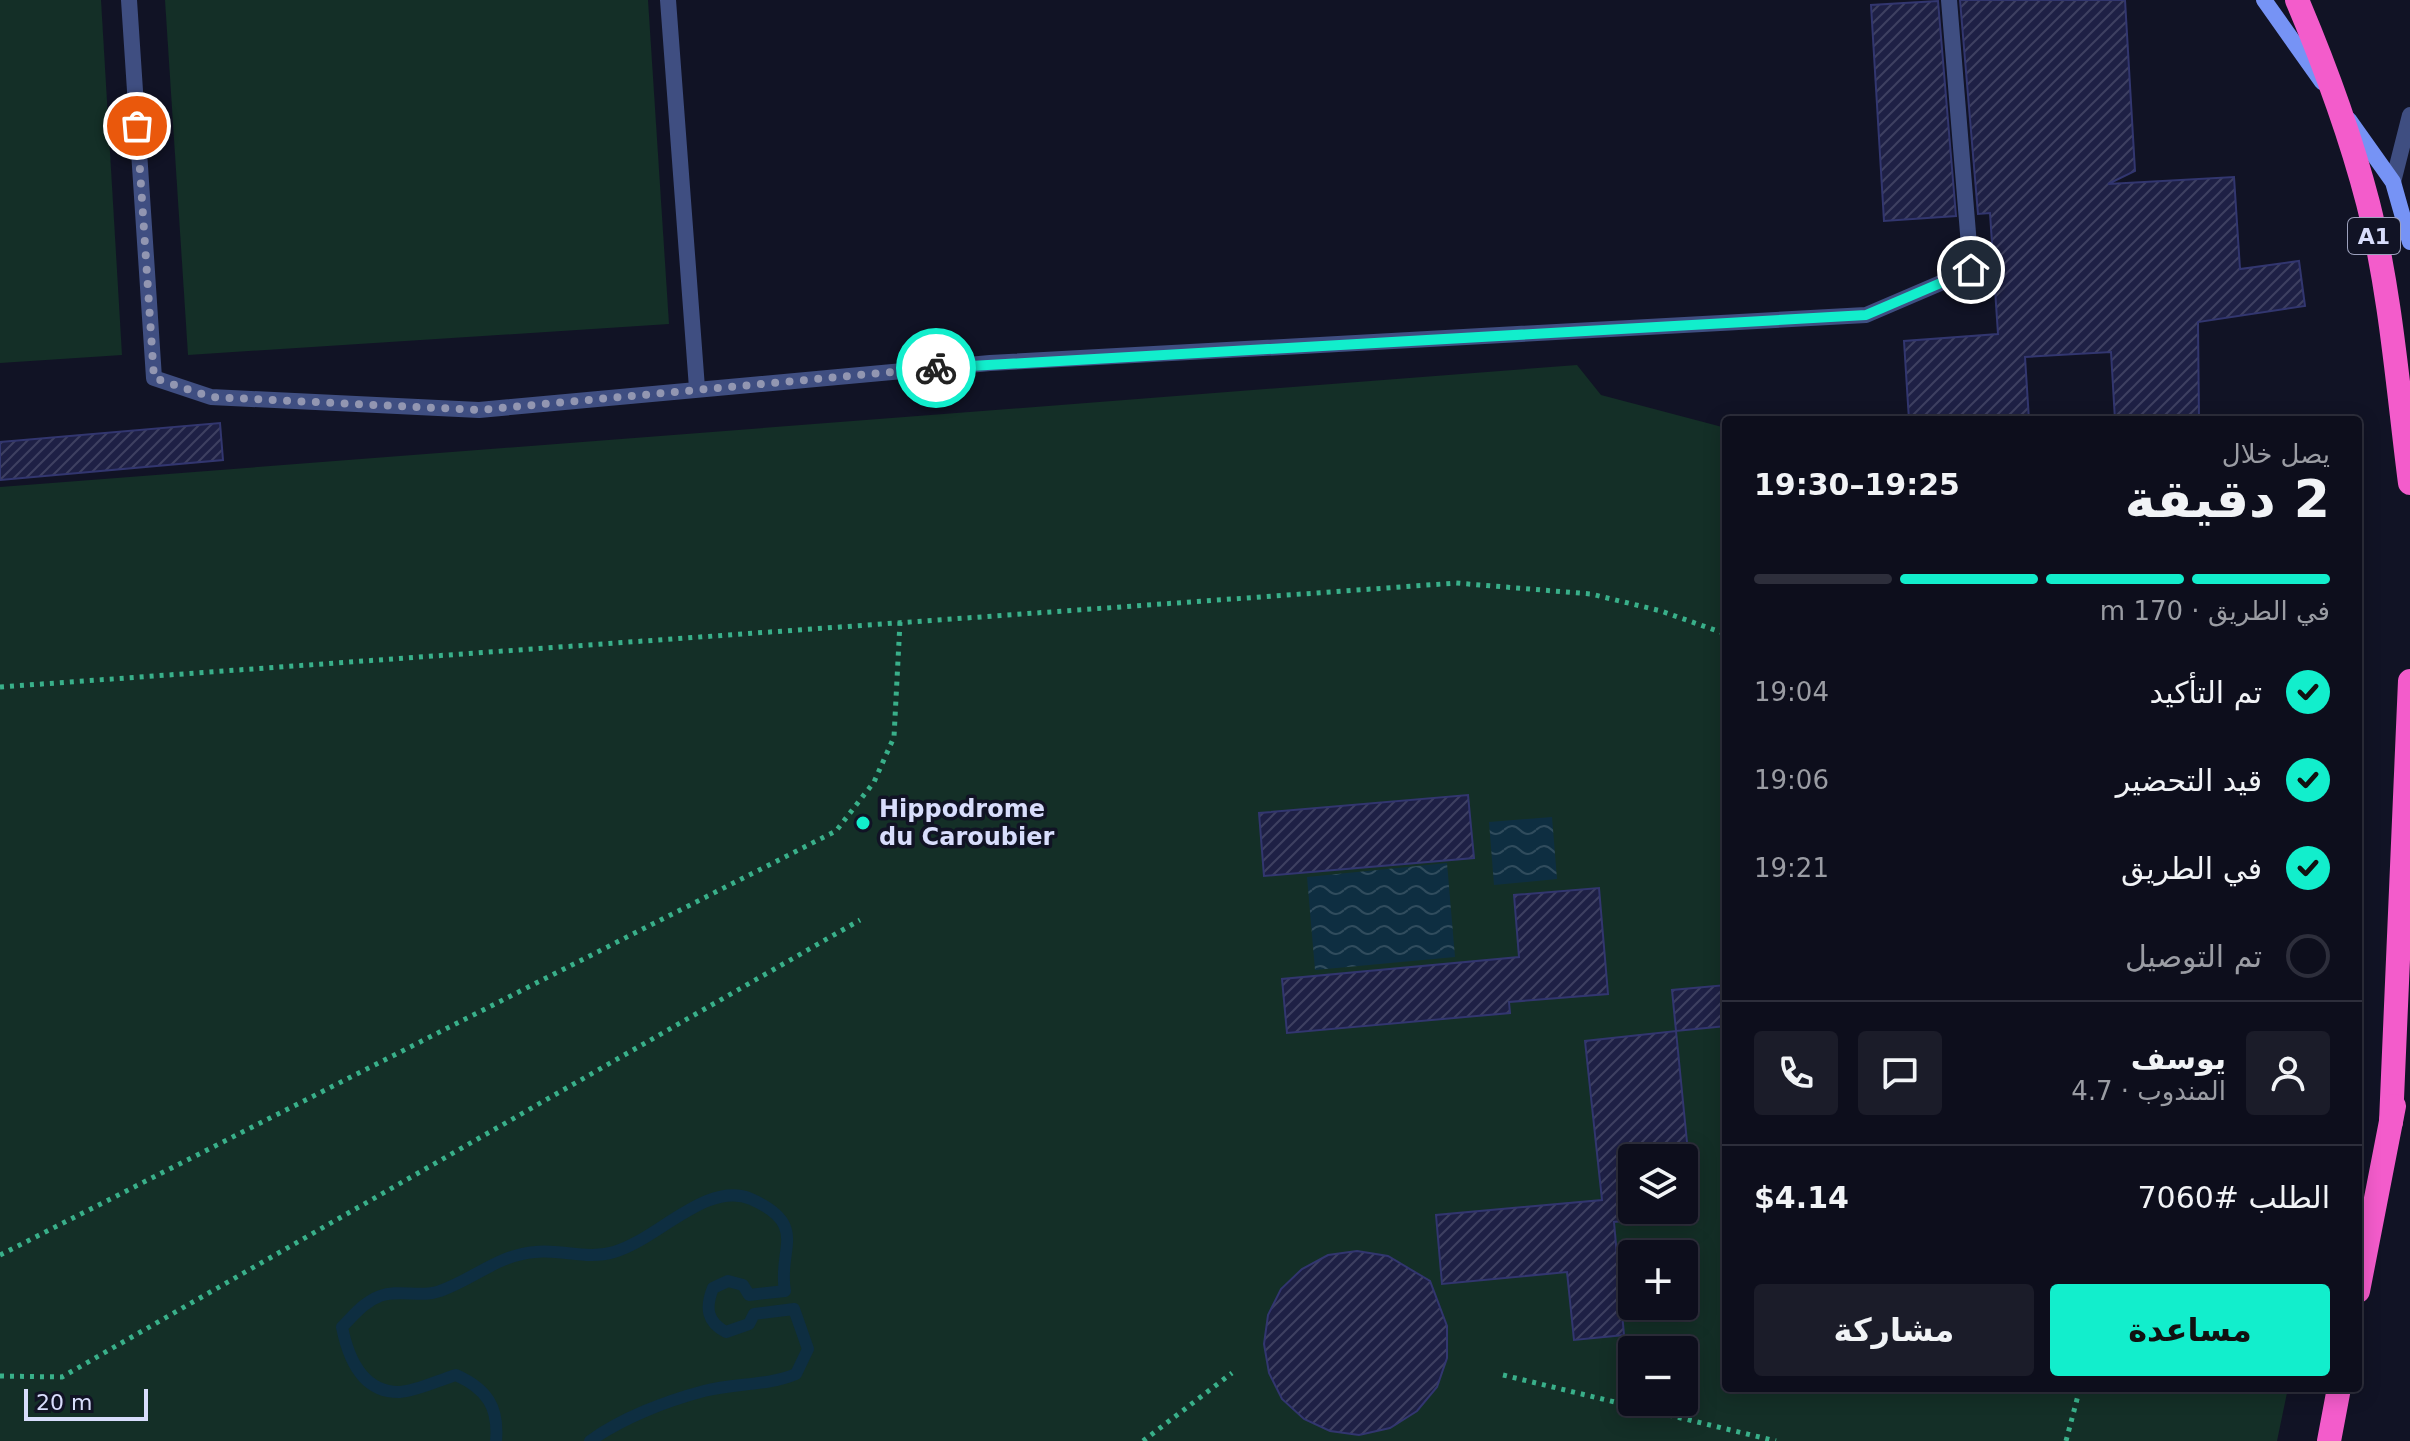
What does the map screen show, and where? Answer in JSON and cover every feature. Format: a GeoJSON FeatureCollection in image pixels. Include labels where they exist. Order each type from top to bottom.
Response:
{"type":"FeatureCollection","features":[{"type":"Feature","properties":{"kind":"highway","name":"A1"},"geometry":{"type":"LineString","coordinates":[[2297,0],[2327,71],[2368,204],[2388,317],[2410,483]]}},
{"type":"Feature","properties":{"kind":"highway"},"geometry":{"type":"LineString","coordinates":[[2391,1122],[2410,681]]}},
{"type":"Feature","properties":{"kind":"highway"},"geometry":{"type":"LineString","coordinates":[[2362,1271],[2410,1012]]}},
{"type":"Feature","properties":{"kind":"highway"},"geometry":{"type":"LineString","coordinates":[[2329,1441],[2338,1392]]}},
{"type":"Feature","properties":{"kind":"street"},"geometry":{"type":"LineString","coordinates":[[129,0],[154,378],[211,397],[479,410],[1006,362],[1866,315],[1971,270],[1949,0]]}},
{"type":"Feature","properties":{"kind":"street"},"geometry":{"type":"LineString","coordinates":[[668,0],[697,388]]}},
{"type":"Feature","properties":{"kind":"street"},"geometry":{"type":"LineString","coordinates":[[2264,0],[2393,182],[2410,242]]}},
{"type":"Feature","properties":{"kind":"street"},"geometry":{"type":"LineString","coordinates":[[2393,182],[2410,115]]}},
{"type":"Feature","properties":{"kind":"path"},"geometry":{"type":"LineString","coordinates":[[0,687],[1456,583],[1591,594],[1661,611],[1722,633]]}},
{"type":"Feature","properties":{"kind":"path"},"geometry":{"type":"LineString","coordinates":[[0,1255],[836,831],[874,782],[894,737],[900,622]]}},
{"type":"Feature","properties":{"kind":"path"},"geometry":{"type":"LineString","coordinates":[[0,1376],[62,1377],[860,920]]}},
{"type":"Feature","properties":{"kind":"path"},"geometry":{"type":"LineString","coordinates":[[1143,1441],[1232,1373]]}},
{"type":"Feature","properties":{"kind":"path"},"geometry":{"type":"LineString","coordinates":[[1503,1375],[1776,1441]]}},
{"type":"Feature","properties":{"kind":"path"},"geometry":{"type":"LineString","coordinates":[[2066,1441],[2079,1392]]}},
{"type":"Feature","properties":{"kind":"green space"},"geometry":{"type":"Polygon","coordinates":[[[0,0],[101,0],[122,355],[0,363],[0,0]]]}},
{"type":"Feature","properties":{"kind":"green space"},"geometry":{"type":"Polygon","coordinates":[[[165,0],[648,0],[669,324],[188,355],[165,0]]]}},
{"type":"Feature","properties":{"kind":"green space","name":"Hippodrome du Caroubier"},"geometry":{"type":"Polygon","coordinates":[[[1577,365],[1601,395],[1722,427],[1722,1392],[2287,1392],[2277,1441],[0,1441],[0,487],[1577,365]]]}},
{"type":"Feature","properties":{"kind":"water"},"geometry":{"type":"Polygon","coordinates":[[[1552,817],[1557,879],[1494,885],[1489,822],[1552,817]]]}},
{"type":"Feature","properties":{"kind":"water"},"geometry":{"type":"Polygon","coordinates":[[[1447,863],[1455,957],[1315,970],[1307,877],[1447,863]]]}},
{"type":"Feature","properties":{"kind":"building"},"geometry":{"type":"Polygon","coordinates":[[[1960,0],[2125,0],[2135,171],[2108,184],[2234,177],[2240,269],[2299,261],[2305,306],[2198,322],[2199,416],[2115,416],[2111,352],[2025,357],[2029,416],[1909,416],[1904,341],[1998,334],[1990,213],[1978,214],[1960,0]]]}},
{"type":"Feature","properties":{"kind":"building"},"geometry":{"type":"Polygon","coordinates":[[[1938,1],[1956,216],[1884,221],[1871,5],[1938,1]]]}},
{"type":"Feature","properties":{"kind":"building"},"geometry":{"type":"Polygon","coordinates":[[[220,423],[223,460],[0,480],[0,442],[220,423]]]}},
{"type":"Feature","properties":{"kind":"building"},"geometry":{"type":"Polygon","coordinates":[[[1468,795],[1474,858],[1264,876],[1259,813],[1468,795]]]}},
{"type":"Feature","properties":{"kind":"building"},"geometry":{"type":"Polygon","coordinates":[[[1599,888],[1608,994],[1509,1002],[1510,1013],[1287,1033],[1282,979],[1519,957],[1514,895],[1599,888]]]}},
{"type":"Feature","properties":{"kind":"building"},"geometry":{"type":"Polygon","coordinates":[[[1722,985],[1722,1026],[1676,1031],[1672,990],[1722,985]]]}},
{"type":"Feature","properties":{"kind":"building"},"geometry":{"type":"Polygon","coordinates":[[[1676,1031],[1687,1144],[1618,1144],[1618,1222],[1614,1222],[1618,1320],[1623,1320],[1624,1335],[1574,1340],[1567,1272],[1442,1284],[1436,1215],[1602,1200],[1585,1041],[1676,1031]]]}},
{"type":"Feature","properties":{"kind":"building"},"geometry":{"type":"Polygon","coordinates":[[[1357,1251],[1388,1256],[1430,1281],[1447,1326],[1447,1358],[1437,1387],[1417,1411],[1390,1428],[1359,1435],[1330,1431],[1304,1419],[1282,1399],[1269,1373],[1264,1344],[1268,1315],[1281,1289],[1302,1269],[1328,1255],[1357,1251]]]}},
{"type":"Feature","properties":{"kind":"waterway"},"geometry":{"type":"LineString","coordinates":[[496,1441],[493,1409],[476,1386],[456,1375],[421,1388],[387,1391],[367,1380],[359,1371],[348,1350],[342,1327],[364,1305],[380,1296],[440,1291],[498,1262],[522,1254],[545,1251],[594,1255],[614,1252],[700,1204],[717,1198],[734,1195],[751,1199],[769,1209],[786,1229],[785,1291],[749,1295],[743,1285],[728,1281],[713,1288],[709,1314],[715,1324],[726,1332],[749,1324],[754,1314],[794,1309],[808,1349],[796,1374],[774,1381],[716,1388],[675,1400],[630,1418],[590,1441]]}},
{"type":"Feature","properties":{"kind":"way so far"},"geometry":{"type":"LineString","coordinates":[[137,126],[154,378],[211,397],[479,410],[936,368]]}},
{"type":"Feature","properties":{"kind":"place","name":"Hippodrome du Caroubier"},"geometry":{"type":"Point","coordinates":[863,823]}},
{"type":"Feature","properties":{"kind":"route"},"geometry":{"type":"LineString","coordinates":[[936,368],[1866,315],[1971,270]]}}]}
